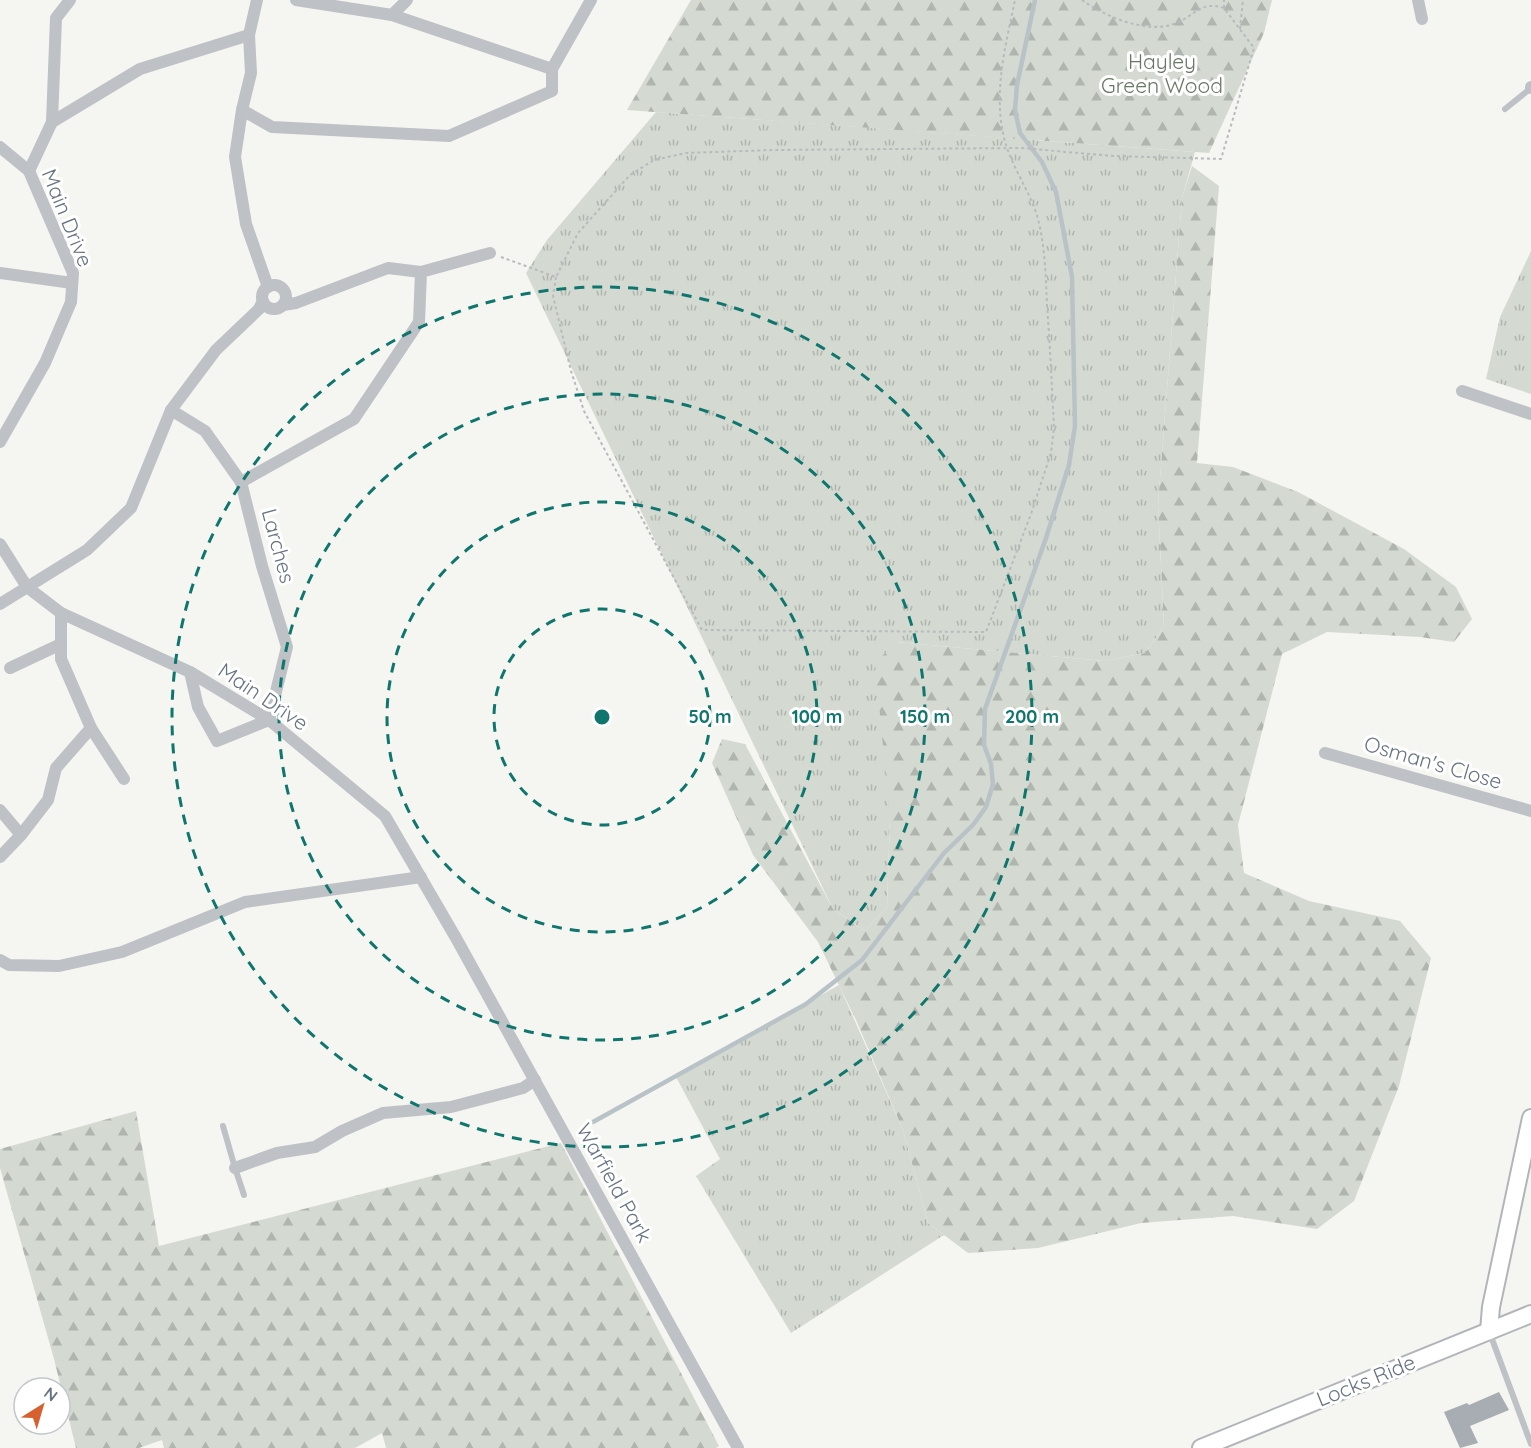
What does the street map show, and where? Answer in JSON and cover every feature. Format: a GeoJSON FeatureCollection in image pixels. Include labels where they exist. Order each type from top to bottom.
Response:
{"type":"FeatureCollection","features":[{"type":"Feature","properties":{"kind":"main road"},"geometry":{"type":"LineString","coordinates":[[1489,1331],[1491,1306],[1531,1118]]}},
{"type":"Feature","properties":{"kind":"main road","name":"Locks Ride"},"geometry":{"type":"LineString","coordinates":[[1201,1448],[1531,1314]]}},
{"type":"Feature","properties":{"kind":"street"},"geometry":{"type":"LineString","coordinates":[[29,171],[52,122],[56,18],[70,0]]}},
{"type":"Feature","properties":{"kind":"street"},"geometry":{"type":"LineString","coordinates":[[296,0],[392,15],[552,69]]}},
{"type":"Feature","properties":{"kind":"street"},"geometry":{"type":"LineString","coordinates":[[392,15],[406,0]]}},
{"type":"Feature","properties":{"kind":"street"},"geometry":{"type":"LineString","coordinates":[[242,110],[272,127],[449,136],[552,91],[552,69],[591,0]]}},
{"type":"Feature","properties":{"kind":"street"},"geometry":{"type":"LineString","coordinates":[[1418,0],[1422,19]]}},
{"type":"Feature","properties":{"kind":"street"},"geometry":{"type":"LineString","coordinates":[[255,1],[249,35],[251,73],[242,110],[235,157],[246,224],[268,287]]}},
{"type":"Feature","properties":{"kind":"street"},"geometry":{"type":"LineString","coordinates":[[52,122],[140,69],[249,35]]}},
{"type":"Feature","properties":{"kind":"street","name":"Main Drive"},"geometry":{"type":"LineString","coordinates":[[0,147],[29,171],[73,273],[71,302],[45,363],[0,442]]}},
{"type":"Feature","properties":{"kind":"street"},"geometry":{"type":"LineString","coordinates":[[263,306],[276,309],[289,301],[388,268],[422,272],[490,253]]}},
{"type":"Feature","properties":{"kind":"street"},"geometry":{"type":"LineString","coordinates":[[241,482],[354,419],[419,322],[422,272]]}},
{"type":"Feature","properties":{"kind":"street"},"geometry":{"type":"LineString","coordinates":[[0,273],[72,283]]}},
{"type":"Feature","properties":{"kind":"street"},"geometry":{"type":"LineString","coordinates":[[0,604],[87,550],[131,508],[171,410],[216,350],[263,306],[263,293],[268,287],[280,286],[289,301]]}},
{"type":"Feature","properties":{"kind":"street"},"geometry":{"type":"LineString","coordinates":[[1462,391],[1531,414]]}},
{"type":"Feature","properties":{"kind":"street","name":"Larches"},"geometry":{"type":"LineString","coordinates":[[171,410],[205,431],[241,482],[262,566],[287,647],[269,720]]}},
{"type":"Feature","properties":{"kind":"street","name":"Main Drive"},"geometry":{"type":"LineString","coordinates":[[0,544],[27,587],[61,614],[190,672],[269,720],[385,816],[456,938]]}},
{"type":"Feature","properties":{"kind":"street"},"geometry":{"type":"LineString","coordinates":[[61,614],[61,659],[91,728],[124,779]]}},
{"type":"Feature","properties":{"kind":"street"},"geometry":{"type":"LineString","coordinates":[[5,670],[61,644]]}},
{"type":"Feature","properties":{"kind":"street"},"geometry":{"type":"LineString","coordinates":[[190,672],[198,707],[217,741],[269,720]]}},
{"type":"Feature","properties":{"kind":"street"},"geometry":{"type":"LineString","coordinates":[[0,857],[21,835],[48,800],[56,768],[91,728]]}},
{"type":"Feature","properties":{"kind":"street","name":"Osman's Close"},"geometry":{"type":"LineString","coordinates":[[1325,753],[1531,811]]}},
{"type":"Feature","properties":{"kind":"street"},"geometry":{"type":"LineString","coordinates":[[0,810],[21,835]]}},
{"type":"Feature","properties":{"kind":"street"},"geometry":{"type":"LineString","coordinates":[[0,960],[9,965],[59,966],[122,952],[245,902],[421,877]]}},
{"type":"Feature","properties":{"kind":"street","name":"Warfield Park"},"geometry":{"type":"LineString","coordinates":[[456,938],[738,1448]]}},
{"type":"Feature","properties":{"kind":"street"},"geometry":{"type":"LineString","coordinates":[[235,1168],[278,1153],[315,1147],[342,1131],[383,1113],[451,1107],[523,1088],[535,1080]]}},
{"type":"Feature","properties":{"kind":"lane"},"geometry":{"type":"LineString","coordinates":[[1505,109],[1531,88]]}},
{"type":"Feature","properties":{"kind":"lane"},"geometry":{"type":"LineString","coordinates":[[224,1126],[244,1195]]}},
{"type":"Feature","properties":{"kind":"lane"},"geometry":{"type":"LineString","coordinates":[[1489,1331],[1531,1444]]}},
{"type":"Feature","properties":{"kind":"path"},"geometry":{"type":"LineString","coordinates":[[1015,0],[1005,49],[999,106],[1001,128],[1007,148],[1016,172],[1031,199],[1039,223],[1045,263],[1054,428],[1051,453],[1031,514],[986,632],[702,630],[584,411],[571,371],[553,296],[556,277],[578,233],[630,175],[654,160],[686,153],[773,150],[1007,148],[1020,148],[1115,156],[1221,159],[1254,48],[1224,8],[1214,4],[1206,5],[1174,24],[1157,27],[1129,23],[1098,11],[1082,0]]}},
{"type":"Feature","properties":{"kind":"path"},"geometry":{"type":"LineString","coordinates":[[1224,0],[1224,8]]}},
{"type":"Feature","properties":{"kind":"path"},"geometry":{"type":"LineString","coordinates":[[1240,29],[1243,0]]}},
{"type":"Feature","properties":{"kind":"path"},"geometry":{"type":"LineString","coordinates":[[490,253],[556,277]]}},
{"type":"Feature","properties":{"kind":"green space","name":"Hayley Green Wood"},"geometry":{"type":"Polygon","coordinates":[[[691,0],[1272,0],[1264,33],[1209,153],[627,110],[691,0]]]}},
{"type":"Feature","properties":{"kind":"green space"},"geometry":{"type":"Polygon","coordinates":[[[656,112],[1195,152],[1182,198],[1158,504],[1164,627],[1145,653],[1105,661],[896,642],[887,907],[865,931],[833,909],[526,273],[547,240],[656,112]]]}},
{"type":"Feature","properties":{"kind":"green space"},"geometry":{"type":"Polygon","coordinates":[[[1192,166],[1219,186],[1197,463],[1233,467],[1298,492],[1404,549],[1456,587],[1472,619],[1454,642],[1420,637],[1327,632],[1282,654],[1238,825],[1244,873],[1309,901],[1400,921],[1431,958],[1399,1086],[1354,1201],[1317,1229],[1233,1216],[1141,1223],[1038,1248],[968,1253],[928,1223],[903,1130],[856,1020],[818,942],[753,855],[712,763],[722,739],[745,744],[833,909],[865,931],[887,907],[890,818],[875,663],[896,642],[1105,661],[1145,653],[1164,627],[1158,504],[1182,198],[1192,166]]]}},
{"type":"Feature","properties":{"kind":"green space"},"geometry":{"type":"Polygon","coordinates":[[[1531,251],[1531,394],[1486,379],[1500,317],[1531,251]]]}},
{"type":"Feature","properties":{"kind":"green space"},"geometry":{"type":"Polygon","coordinates":[[[839,985],[903,1130],[928,1223],[944,1235],[791,1333],[696,1176],[720,1159],[676,1077],[839,985]]]}},
{"type":"Feature","properties":{"kind":"green space"},"geometry":{"type":"Polygon","coordinates":[[[136,1111],[159,1246],[561,1143],[719,1446],[716,1448],[386,1448],[382,1433],[355,1448],[164,1448],[162,1440],[139,1448],[76,1448],[72,1432],[72,1376],[58,1376],[0,1168],[0,1149],[136,1111]]]}},
{"type":"Feature","properties":{"kind":"building"},"geometry":{"type":"Polygon","coordinates":[[[1499,1392],[1509,1410],[1470,1426],[1478,1443],[1460,1448],[1444,1412],[1467,1403],[1469,1405],[1499,1392]]]}},
{"type":"Feature","properties":{"kind":"waterway"},"geometry":{"type":"LineString","coordinates":[[593,1122],[806,1004],[862,960],[944,853],[973,825],[986,807],[993,784],[991,764],[984,745],[985,709],[1046,538],[1069,465],[1075,426],[1072,277],[1056,192],[1042,162],[1020,133],[1015,110],[1017,85],[1035,0]]}}]}
